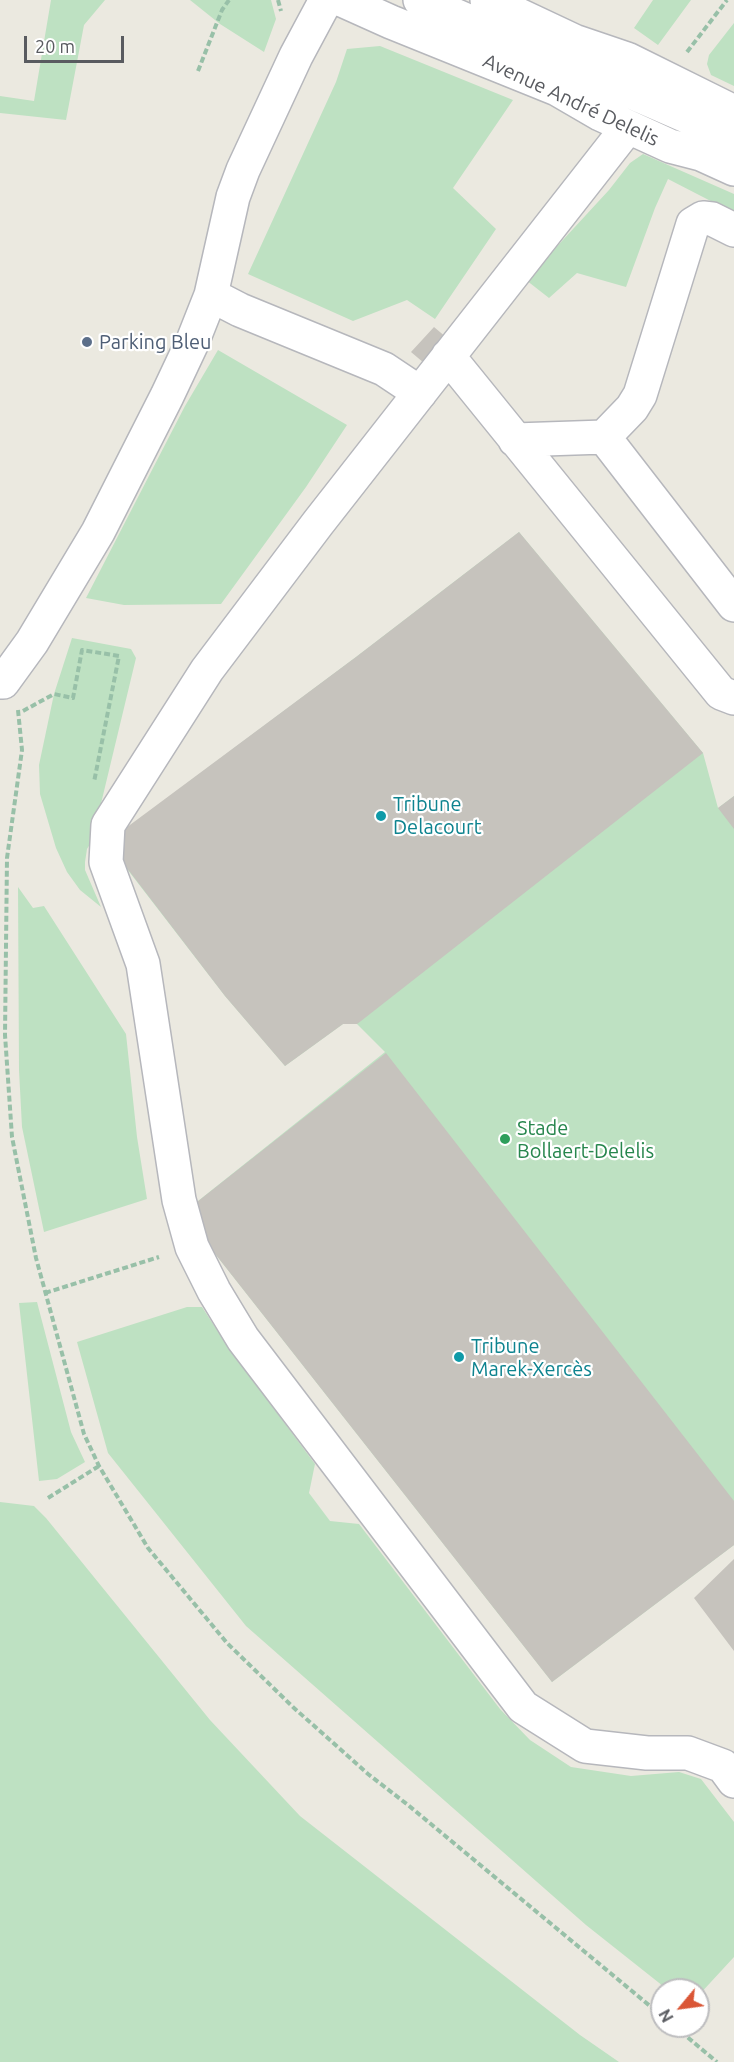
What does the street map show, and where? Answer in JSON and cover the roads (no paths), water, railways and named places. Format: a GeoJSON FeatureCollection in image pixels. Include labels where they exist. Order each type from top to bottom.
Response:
{"type":"FeatureCollection","features":[{"type":"Feature","properties":{"kind":"street"},"geometry":{"type":"LineString","coordinates":[[2,682],[32,642],[98,532],[167,396],[211,295],[236,188],[296,56],[326,0]]}},
{"type":"Feature","properties":{"kind":"street","name":"Avenue André Delelis"},"geometry":{"type":"LineString","coordinates":[[342,0],[557,89],[600,114],[670,146],[701,154],[734,169]]}},
{"type":"Feature","properties":{"kind":"street"},"geometry":{"type":"LineString","coordinates":[[420,0],[734,137]]}},
{"type":"Feature","properties":{"kind":"street"},"geometry":{"type":"LineString","coordinates":[[487,0],[574,41],[627,59],[734,112]]}},
{"type":"Feature","properties":{"kind":"street"},"geometry":{"type":"LineString","coordinates":[[628,127],[448,356],[207,670],[108,825],[106,862],[143,964],[179,1200],[192,1247],[214,1291],[243,1339],[523,1707],[585,1746],[647,1753],[688,1752],[723,1766],[734,1781]]}},
{"type":"Feature","properties":{"kind":"street"},"geometry":{"type":"LineString","coordinates":[[515,440],[604,437],[632,408],[640,395],[693,224],[703,218],[712,219],[734,230]]}},
{"type":"Feature","properties":{"kind":"street"},"geometry":{"type":"LineString","coordinates":[[211,295],[240,310],[384,369],[420,393]]}},
{"type":"Feature","properties":{"kind":"street"},"geometry":{"type":"LineString","coordinates":[[448,356],[721,693],[734,698]]}},
{"type":"Feature","properties":{"kind":"street"},"geometry":{"type":"LineString","coordinates":[[604,437],[734,605]]}},
{"type":"Feature","properties":{"kind":"place","name":"Parking Bleu"},"geometry":{"type":"Point","coordinates":[87,342]}},
{"type":"Feature","properties":{"kind":"place","name":"Tribune Delacourt"},"geometry":{"type":"Point","coordinates":[381,816]}},
{"type":"Feature","properties":{"kind":"place","name":"Stade Bollaert-Delelis"},"geometry":{"type":"Point","coordinates":[505,1139]}},
{"type":"Feature","properties":{"kind":"place","name":"Tribune Marek-Xercès"},"geometry":{"type":"Point","coordinates":[459,1357]}}]}
